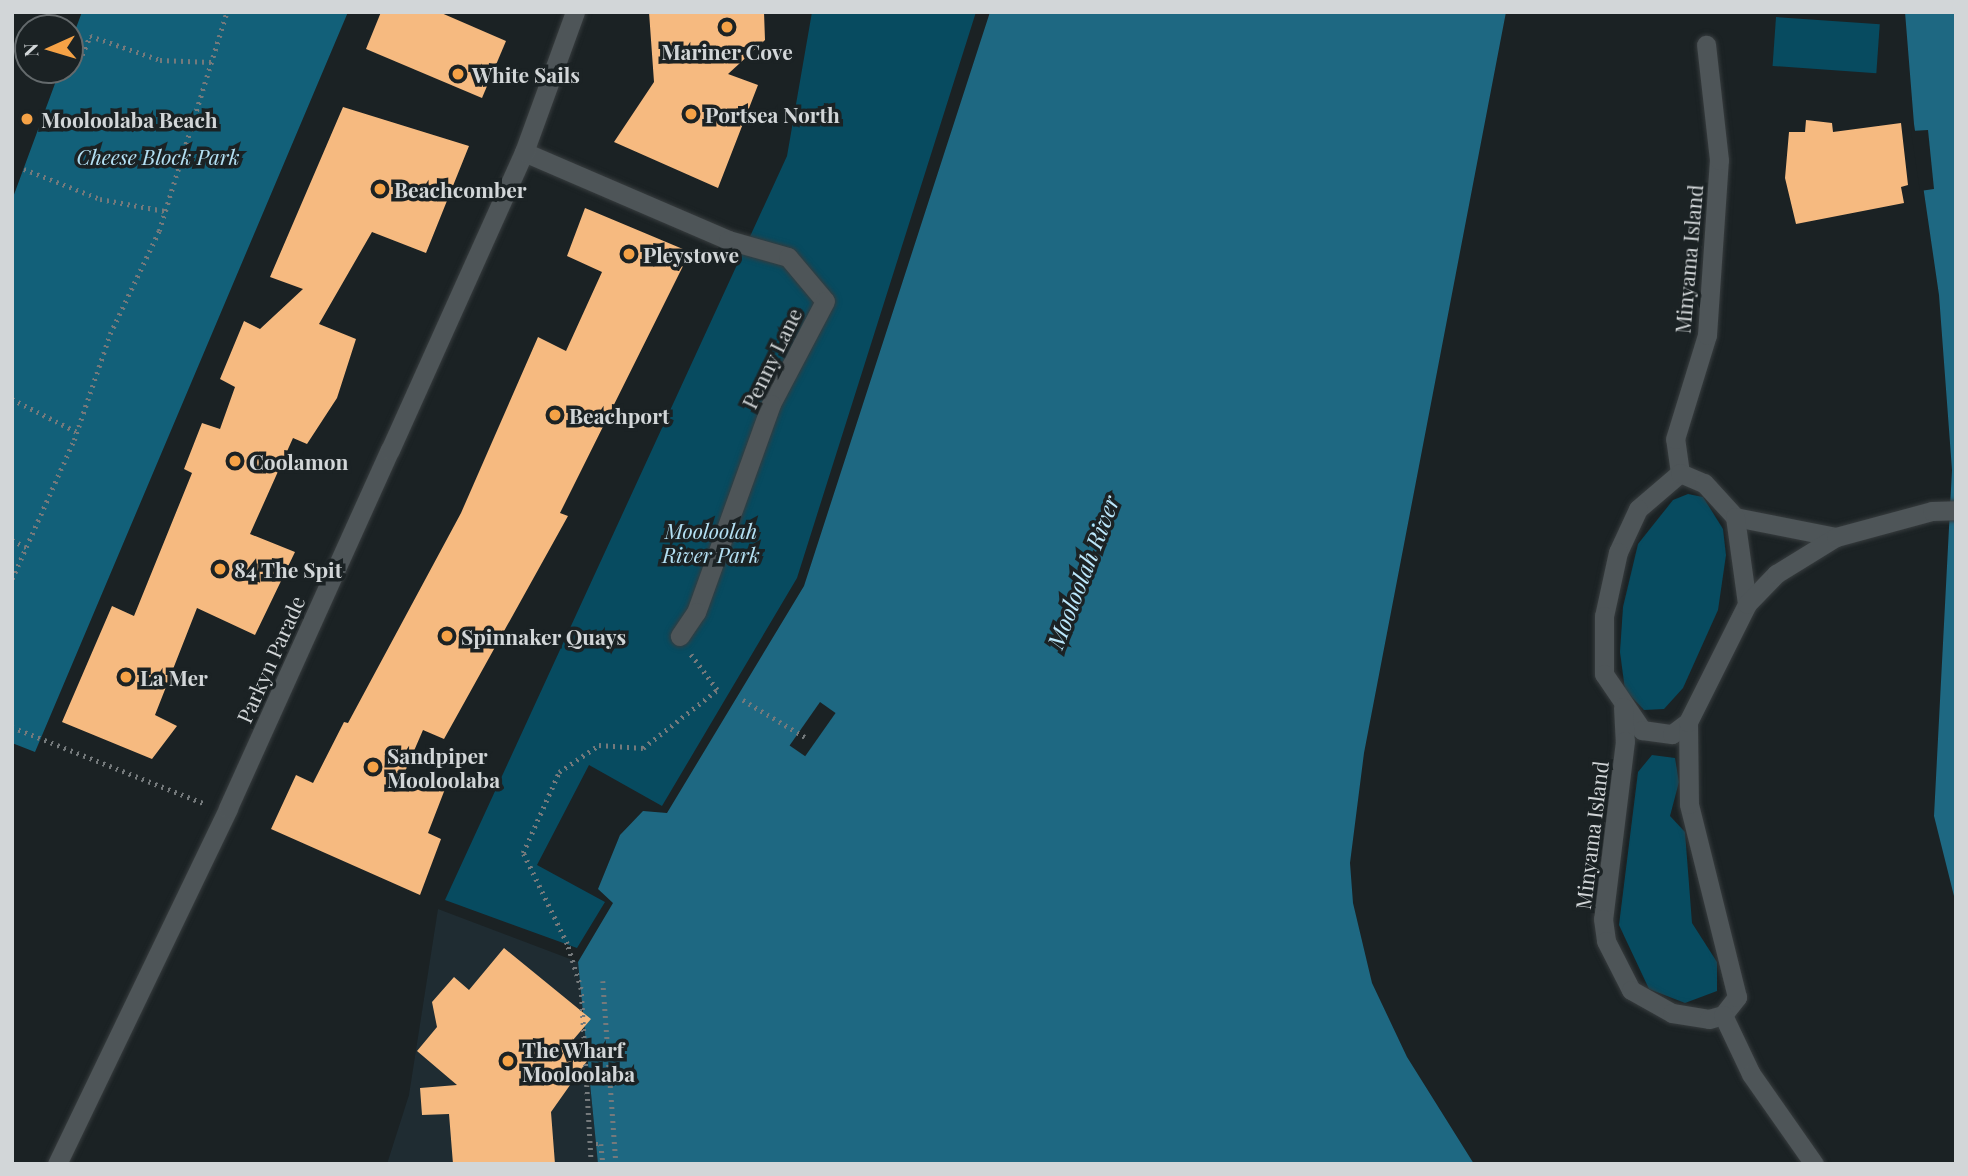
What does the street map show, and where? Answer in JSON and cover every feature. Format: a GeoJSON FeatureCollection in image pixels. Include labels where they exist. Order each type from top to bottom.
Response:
{"type":"FeatureCollection","features":[{"type":"Feature","properties":{"kind":"street","name":"Parkyn Parade"},"geometry":{"type":"LineString","coordinates":[[57,1164],[228,808],[524,152],[575,12]]}},
{"type":"Feature","properties":{"kind":"street","name":"Minyama Island"},"geometry":{"type":"LineString","coordinates":[[1688,722],[1660,735],[1642,730],[1623,707],[1604,674],[1604,616],[1618,552],[1638,509],[1680,473],[1675,439],[1707,335],[1720,160],[1706,46]]}},
{"type":"Feature","properties":{"kind":"street","name":"Penny Lane"},"geometry":{"type":"LineString","coordinates":[[524,152],[728,240],[788,257],[825,301],[771,404],[696,612],[680,636]]}},
{"type":"Feature","properties":{"kind":"street"},"geometry":{"type":"LineString","coordinates":[[1680,473],[1704,483],[1735,517],[1747,604]]}},
{"type":"Feature","properties":{"kind":"street"},"geometry":{"type":"LineString","coordinates":[[1814,1164],[1751,1074],[1723,1015],[1737,996],[1689,804],[1688,722],[1747,604],[1776,574],[1836,537],[1932,511],[1956,510]]}},
{"type":"Feature","properties":{"kind":"street"},"geometry":{"type":"LineString","coordinates":[[1735,517],[1836,537]]}},
{"type":"Feature","properties":{"kind":"street","name":"Minyama Island"},"geometry":{"type":"LineString","coordinates":[[1623,707],[1626,741],[1603,919],[1606,941],[1631,990],[1672,1013],[1709,1019],[1723,1015]]}},
{"type":"Feature","properties":{"kind":"path"},"geometry":{"type":"LineString","coordinates":[[12,579],[77,432],[110,334],[165,211],[227,12]]}},
{"type":"Feature","properties":{"kind":"path"},"geometry":{"type":"LineString","coordinates":[[84,50],[90,36],[160,60],[211,62]]}},
{"type":"Feature","properties":{"kind":"path"},"geometry":{"type":"LineString","coordinates":[[24,169],[100,199],[165,211]]}},
{"type":"Feature","properties":{"kind":"path"},"geometry":{"type":"LineString","coordinates":[[12,399],[77,432]]}},
{"type":"Feature","properties":{"kind":"path"},"geometry":{"type":"LineString","coordinates":[[12,540],[28,548]]}},
{"type":"Feature","properties":{"kind":"path"},"geometry":{"type":"LineString","coordinates":[[591,1164],[581,989],[566,944],[523,853],[533,824],[559,772],[598,745],[643,748],[717,690],[680,636]]}},
{"type":"Feature","properties":{"kind":"path"},"geometry":{"type":"LineString","coordinates":[[743,700],[805,737]]}},
{"type":"Feature","properties":{"kind":"path"},"geometry":{"type":"LineString","coordinates":[[12,727],[192,800],[228,808]]}},
{"type":"Feature","properties":{"kind":"path"},"geometry":{"type":"LineString","coordinates":[[603,981],[616,1164]]}},
{"type":"Feature","properties":{"kind":"path"},"geometry":{"type":"LineString","coordinates":[[596,1144],[601,1144],[603,1164]]}},
{"type":"Feature","properties":{"kind":"shaded area","name":"The Wharf Mooloolaba"},"geometry":{"type":"Polygon","coordinates":[[[438,909],[578,962],[598,1164],[387,1164],[409,1095],[438,909]]]}},
{"type":"Feature","properties":{"kind":"green space","name":"Cheese Block Park"},"geometry":{"type":"Polygon","coordinates":[[[348,12],[35,752],[12,743],[12,200],[55,84],[84,84],[84,14],[81,14],[348,12]]]}},
{"type":"Feature","properties":{"kind":"green space","name":"Mooloolah River Park"},"geometry":{"type":"Polygon","coordinates":[[[812,12],[976,12],[797,578],[662,806],[589,765],[537,865],[605,902],[577,948],[445,900],[787,156],[812,12]]]}},
{"type":"Feature","properties":{"kind":"green space"},"geometry":{"type":"Polygon","coordinates":[[[1776,17],[1880,24],[1876,73],[1773,66],[1776,17]]]}},
{"type":"Feature","properties":{"kind":"green space"},"geometry":{"type":"Polygon","coordinates":[[[1688,494],[1703,497],[1723,529],[1726,555],[1718,610],[1683,688],[1664,709],[1644,710],[1625,690],[1620,652],[1623,607],[1638,544],[1673,500],[1688,494]]]}},
{"type":"Feature","properties":{"kind":"green space"},"geometry":{"type":"Polygon","coordinates":[[[1652,755],[1675,758],[1679,782],[1670,816],[1685,832],[1692,923],[1717,962],[1717,991],[1685,1003],[1649,989],[1619,925],[1638,772],[1652,755]]]}},
{"type":"Feature","properties":{"kind":"water","name":"Mooloolah River"},"geometry":{"type":"Polygon","coordinates":[[[990,12],[1506,12],[1364,753],[1350,863],[1353,903],[1372,983],[1407,1057],[1474,1164],[598,1164],[578,962],[613,903],[598,889],[620,835],[643,811],[667,813],[804,586],[990,12]]]}},
{"type":"Feature","properties":{"kind":"water"},"geometry":{"type":"Polygon","coordinates":[[[1905,12],[1956,12],[1956,904],[1934,816],[1952,470],[1939,295],[1914,124],[1905,12]]]}},
{"type":"Feature","properties":{"kind":"pier"},"geometry":{"type":"Polygon","coordinates":[[[1928,130],[1934,189],[1920,191],[1911,131],[1928,130]]]}},
{"type":"Feature","properties":{"kind":"pier"},"geometry":{"type":"Polygon","coordinates":[[[820,702],[836,713],[805,756],[790,745],[820,702]]]}},
{"type":"Feature","properties":{"kind":"building","name":"White Sails"},"geometry":{"type":"Polygon","coordinates":[[[381,12],[439,12],[506,41],[482,98],[366,49],[381,12]]]}},
{"type":"Feature","properties":{"kind":"building","name":"Portsea North"},"geometry":{"type":"Polygon","coordinates":[[[649,12],[764,12],[765,40],[728,74],[758,85],[718,188],[614,142],[654,82],[649,12]]]}},
{"type":"Feature","properties":{"kind":"building"},"geometry":{"type":"Polygon","coordinates":[[[343,107],[469,146],[426,253],[372,232],[319,324],[356,339],[337,398],[307,444],[293,438],[250,534],[295,552],[255,635],[197,608],[155,715],[177,726],[152,759],[62,722],[112,606],[134,616],[192,473],[184,469],[202,423],[220,429],[235,387],[220,379],[244,321],[260,329],[303,289],[270,277],[343,107]]]}},
{"type":"Feature","properties":{"kind":"building"},"geometry":{"type":"Polygon","coordinates":[[[1806,120],[1832,123],[1833,132],[1901,123],[1908,185],[1901,187],[1904,203],[1796,224],[1785,178],[1789,132],[1805,132],[1806,120]]]}},
{"type":"Feature","properties":{"kind":"building"},"geometry":{"type":"Polygon","coordinates":[[[585,208],[690,252],[560,513],[568,516],[444,739],[423,730],[404,774],[445,789],[428,833],[441,839],[420,895],[271,829],[296,775],[313,783],[344,722],[348,723],[461,513],[538,337],[566,351],[602,272],[567,256],[585,208]]]}},
{"type":"Feature","properties":{"kind":"building","name":"The Wharf Mooloolaba"},"geometry":{"type":"Polygon","coordinates":[[[504,948],[591,1019],[573,1040],[592,1054],[551,1112],[555,1164],[453,1164],[449,1114],[422,1115],[420,1088],[457,1085],[417,1051],[437,1027],[432,1002],[454,977],[469,990],[504,948]]]}},
{"type":"Feature","properties":{"kind":"place","name":"Mariner Cove"},"geometry":{"type":"Point","coordinates":[727,27]}},
{"type":"Feature","properties":{"kind":"place","name":"White Sails"},"geometry":{"type":"Point","coordinates":[458,74]}},
{"type":"Feature","properties":{"kind":"place","name":"Portsea North"},"geometry":{"type":"Point","coordinates":[691,114]}},
{"type":"Feature","properties":{"kind":"place","name":"Mooloolaba Beach"},"geometry":{"type":"Point","coordinates":[27,119]}},
{"type":"Feature","properties":{"kind":"place","name":"Beachcomber"},"geometry":{"type":"Point","coordinates":[380,189]}},
{"type":"Feature","properties":{"kind":"place","name":"Pleystowe"},"geometry":{"type":"Point","coordinates":[629,254]}},
{"type":"Feature","properties":{"kind":"place","name":"Beachport"},"geometry":{"type":"Point","coordinates":[555,415]}},
{"type":"Feature","properties":{"kind":"place","name":"Coolamon"},"geometry":{"type":"Point","coordinates":[235,461]}},
{"type":"Feature","properties":{"kind":"place","name":"84 The Spit"},"geometry":{"type":"Point","coordinates":[220,569]}},
{"type":"Feature","properties":{"kind":"place","name":"Spinnaker Quays"},"geometry":{"type":"Point","coordinates":[447,636]}},
{"type":"Feature","properties":{"kind":"place","name":"La Mer"},"geometry":{"type":"Point","coordinates":[126,677]}},
{"type":"Feature","properties":{"kind":"place","name":"Sandpiper Mooloolaba"},"geometry":{"type":"Point","coordinates":[373,767]}},
{"type":"Feature","properties":{"kind":"place","name":"The Wharf Mooloolaba"},"geometry":{"type":"Point","coordinates":[508,1061]}}]}
